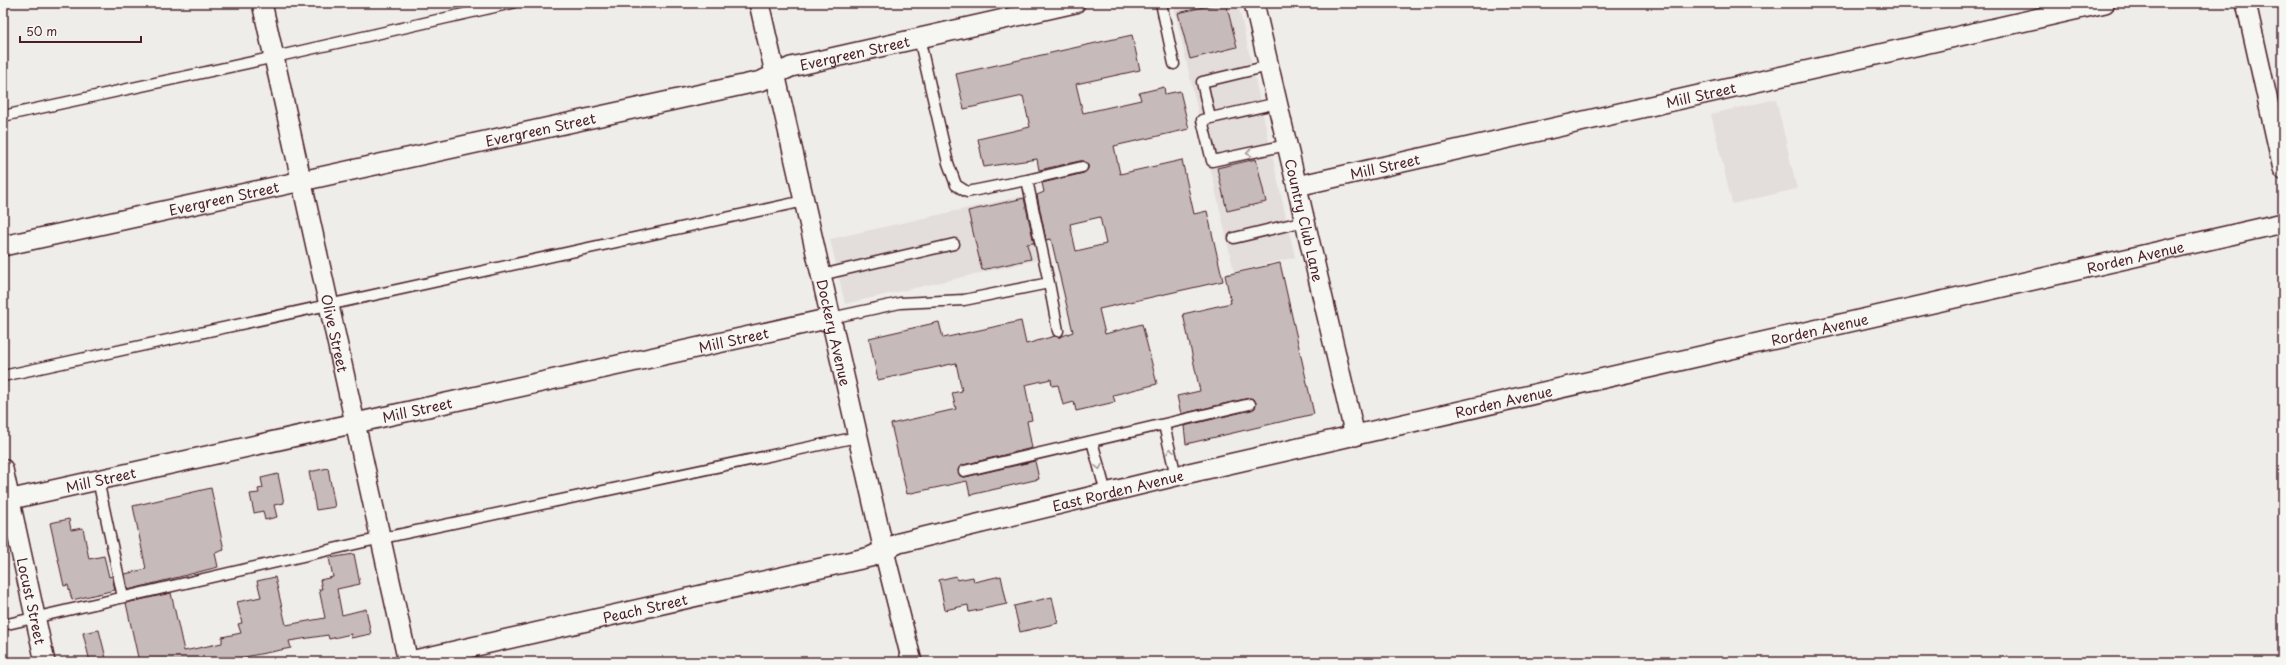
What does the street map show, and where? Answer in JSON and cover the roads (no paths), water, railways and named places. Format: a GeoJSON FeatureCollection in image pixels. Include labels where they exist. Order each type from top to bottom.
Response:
{"type":"FeatureCollection","features":[{"type":"Feature","properties":{"kind":"street","name":"Olive Street"},"geometry":{"type":"LineString","coordinates":[[262,3],[303,180],[329,306],[408,662]]}},
{"type":"Feature","properties":{"kind":"street","name":"Dockery Avenue"},"geometry":{"type":"LineString","coordinates":[[759,3],[822,275],[857,437],[912,662]]}},
{"type":"Feature","properties":{"kind":"street","name":"Evergreen Street"},"geometry":{"type":"LineString","coordinates":[[3,246],[760,81],[791,67],[1075,3]]}},
{"type":"Feature","properties":{"kind":"street","name":"Country Club Lane"},"geometry":{"type":"LineString","coordinates":[[1254,3],[1355,436]]}},
{"type":"Feature","properties":{"kind":"street","name":"Mill Street"},"geometry":{"type":"LineString","coordinates":[[1297,186],[2105,3]]}},
{"type":"Feature","properties":{"kind":"street"},"geometry":{"type":"LineString","coordinates":[[2246,3],[2283,169]]}},
{"type":"Feature","properties":{"kind":"street","name":"Rorden Avenue"},"geometry":{"type":"LineString","coordinates":[[1355,436],[2283,223]]}},
{"type":"Feature","properties":{"kind":"street","name":"Mill Street"},"geometry":{"type":"LineString","coordinates":[[6,501],[831,318]]}},
{"type":"Feature","properties":{"kind":"street","name":"East Rorden Avenue"},"geometry":{"type":"LineString","coordinates":[[884,551],[899,543],[1176,476],[1355,436]]}},
{"type":"Feature","properties":{"kind":"street","name":"Locust Street"},"geometry":{"type":"LineString","coordinates":[[3,469],[6,501],[46,662]]}},
{"type":"Feature","properties":{"kind":"street","name":"Peach Street"},"geometry":{"type":"LineString","coordinates":[[408,662],[870,557],[884,551]]}},
{"type":"Feature","properties":{"kind":"lane"},"geometry":{"type":"LineString","coordinates":[[3,116],[275,58],[512,3]]}},
{"type":"Feature","properties":{"kind":"lane"},"geometry":{"type":"LineString","coordinates":[[1161,3],[1174,64]]}},
{"type":"Feature","properties":{"kind":"lane"},"geometry":{"type":"LineString","coordinates":[[919,38],[948,163],[956,185],[967,192],[1082,167]]}},
{"type":"Feature","properties":{"kind":"lane"},"geometry":{"type":"LineString","coordinates":[[1210,118],[1202,82],[1269,66]]}},
{"type":"Feature","properties":{"kind":"lane"},"geometry":{"type":"LineString","coordinates":[[1278,103],[1202,120],[1212,161],[1287,145]]}},
{"type":"Feature","properties":{"kind":"lane"},"geometry":{"type":"LineString","coordinates":[[1027,180],[1058,331]]}},
{"type":"Feature","properties":{"kind":"lane"},"geometry":{"type":"LineString","coordinates":[[3,376],[804,201]]}},
{"type":"Feature","properties":{"kind":"lane"},"geometry":{"type":"LineString","coordinates":[[1234,238],[1305,221]]}},
{"type":"Feature","properties":{"kind":"lane"},"geometry":{"type":"LineString","coordinates":[[822,275],[954,244]]}},
{"type":"Feature","properties":{"kind":"lane"},"geometry":{"type":"LineString","coordinates":[[831,318],[900,303],[964,300],[1049,283]]}},
{"type":"Feature","properties":{"kind":"lane"},"geometry":{"type":"LineString","coordinates":[[964,471],[1250,404]]}},
{"type":"Feature","properties":{"kind":"lane"},"geometry":{"type":"LineString","coordinates":[[1164,425],[1176,476]]}},
{"type":"Feature","properties":{"kind":"lane"},"geometry":{"type":"LineString","coordinates":[[3,625],[380,539],[857,437]]}},
{"type":"Feature","properties":{"kind":"lane"},"geometry":{"type":"LineString","coordinates":[[1092,441],[1106,493]]}},
{"type":"Feature","properties":{"kind":"lane"},"geometry":{"type":"LineString","coordinates":[[98,480],[123,597]]}}]}
